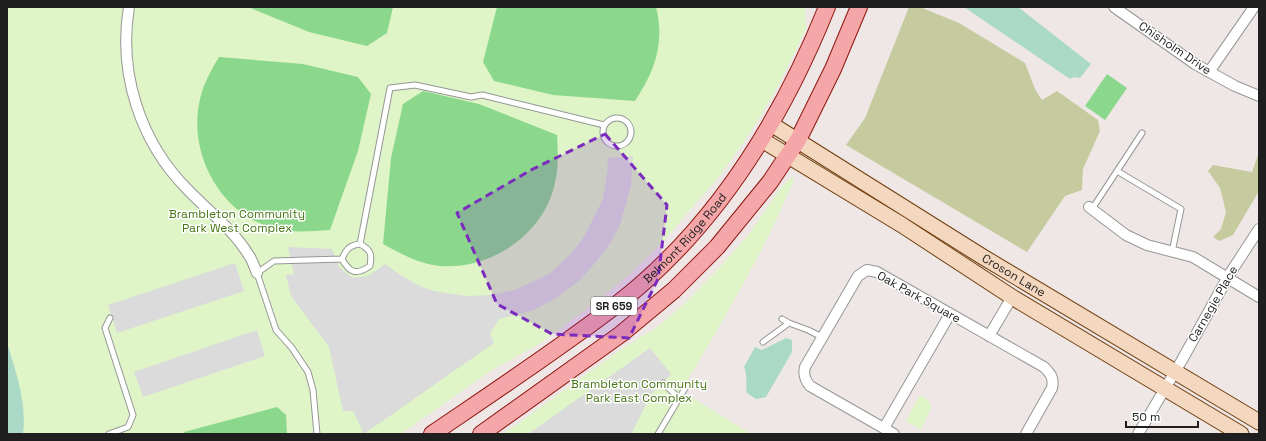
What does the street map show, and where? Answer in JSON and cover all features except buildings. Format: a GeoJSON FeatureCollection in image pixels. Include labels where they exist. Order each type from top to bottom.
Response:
{"type":"FeatureCollection","features":[{"type":"Feature","properties":{"kind":"main road","name":"Belmont Ridge Road"},"geometry":{"type":"LineString","coordinates":[[432,434],[596,320],[645,281],[676,250],[710,213],[762,140],[802,64],[827,7]]}},
{"type":"Feature","properties":{"kind":"main road","name":"SR 659"},"geometry":{"type":"LineString","coordinates":[[482,434],[621,334],[679,286],[718,248],[770,182],[798,140],[833,70],[859,7]]}},
{"type":"Feature","properties":{"kind":"main road","name":"Croson Lane"},"geometry":{"type":"LineString","coordinates":[[771,124],[983,257],[1170,380],[1242,434]]}},
{"type":"Feature","properties":{"kind":"main road","name":"Croson Lane"},"geometry":{"type":"LineString","coordinates":[[762,140],[902,225],[1012,297],[1170,380],[1259,422]]}},
{"type":"Feature","properties":{"kind":"street"},"geometry":{"type":"LineString","coordinates":[[129,7],[126,32],[129,78],[141,118],[149,136],[158,154],[173,174],[186,189],[213,213],[237,238],[248,254],[257,273]]}},
{"type":"Feature","properties":{"kind":"street"},"geometry":{"type":"LineString","coordinates":[[1209,72],[1254,7]]}},
{"type":"Feature","properties":{"kind":"street","name":"Chisholm Drive"},"geometry":{"type":"LineString","coordinates":[[1119,9],[1195,64],[1235,86],[1259,96]]}},
{"type":"Feature","properties":{"kind":"street"},"geometry":{"type":"LineString","coordinates":[[1090,208],[1126,235],[1148,245],[1193,258],[1259,297]]}},
{"type":"Feature","properties":{"kind":"street","name":"Carnegie Place"},"geometry":{"type":"LineString","coordinates":[[1138,434],[1227,278],[1259,229]]}},
{"type":"Feature","properties":{"kind":"street","name":"Oak Park Square"},"geometry":{"type":"LineString","coordinates":[[894,434],[810,386],[806,381],[804,372],[805,367],[858,276],[867,270],[878,272],[1044,367],[1050,373],[1054,381],[1052,388],[1026,434]]}},
{"type":"Feature","properties":{"kind":"street"},"geometry":{"type":"LineString","coordinates":[[989,336],[1012,297]]}},
{"type":"Feature","properties":{"kind":"street"},"geometry":{"type":"LineString","coordinates":[[884,428],[950,314]]}},
{"type":"Feature","properties":{"kind":"lane"},"geometry":{"type":"LineString","coordinates":[[360,244],[390,88],[415,85],[471,97],[482,95],[604,125]]}},
{"type":"Feature","properties":{"kind":"lane"},"geometry":{"type":"LineString","coordinates":[[621,118],[625,120],[631,128],[630,137],[624,144],[619,146],[611,145],[604,138],[604,125],[611,119],[621,118]]}},
{"type":"Feature","properties":{"kind":"lane"},"geometry":{"type":"LineString","coordinates":[[1090,208],[1142,133]]}},
{"type":"Feature","properties":{"kind":"lane"},"geometry":{"type":"LineString","coordinates":[[1117,171],[1181,209],[1172,252]]}},
{"type":"Feature","properties":{"kind":"lane"},"geometry":{"type":"LineString","coordinates":[[360,244],[368,248],[372,257],[370,266],[363,271],[354,272],[347,268],[342,259],[345,251],[352,245],[360,244]]}},
{"type":"Feature","properties":{"kind":"lane"},"geometry":{"type":"LineString","coordinates":[[317,434],[313,390],[308,372],[292,348],[276,330],[257,273],[274,262],[342,259]]}},
{"type":"Feature","properties":{"kind":"lane"},"geometry":{"type":"LineString","coordinates":[[109,434],[128,427],[133,415],[105,328],[110,318]]}},
{"type":"Feature","properties":{"kind":"lane"},"geometry":{"type":"LineString","coordinates":[[782,319],[822,337]]}},
{"type":"Feature","properties":{"kind":"lane"},"geometry":{"type":"LineString","coordinates":[[763,342],[789,323]]}},
{"type":"Feature","properties":{"kind":"lane"},"geometry":{"type":"LineString","coordinates":[[663,383],[679,398]]}},
{"type":"Feature","properties":{"kind":"lane"},"geometry":{"type":"LineString","coordinates":[[658,434],[687,385]]}},
{"type":"Feature","properties":{"kind":"highlighted area"},"geometry":{"type":"Polygon","coordinates":[[[605,134],[667,205],[658,279],[629,338],[552,334],[497,304],[457,213],[531,170],[605,134]]]}},
{"type":"Feature","properties":{"kind":"shaded area"},"geometry":{"type":"Polygon","coordinates":[[[909,7],[920,7],[959,23],[1025,63],[1035,89],[1042,100],[1057,91],[1098,120],[1100,131],[1083,169],[1082,190],[1065,196],[1027,252],[846,145],[865,118],[909,7]]]}},
{"type":"Feature","properties":{"kind":"shaded area"},"geometry":{"type":"Polygon","coordinates":[[[964,7],[1018,7],[1091,64],[1080,78],[1074,77],[1070,79],[964,7]]]}},
{"type":"Feature","properties":{"kind":"shaded area"},"geometry":{"type":"Polygon","coordinates":[[[1259,152],[1259,191],[1233,235],[1219,241],[1213,237],[1221,229],[1226,212],[1220,188],[1208,171],[1213,165],[1252,172],[1259,152]]]}},
{"type":"Feature","properties":{"kind":"shaded area"},"geometry":{"type":"Polygon","coordinates":[[[633,156],[631,186],[620,225],[611,242],[579,281],[556,298],[532,311],[499,319],[490,334],[494,343],[364,434],[353,411],[343,411],[329,347],[291,296],[286,275],[294,274],[288,247],[332,249],[339,267],[353,278],[368,276],[385,264],[420,286],[434,291],[467,296],[490,295],[515,290],[549,274],[570,255],[584,237],[603,199],[608,168],[607,158],[633,156]]]}},
{"type":"Feature","properties":{"kind":"shaded area"},"geometry":{"type":"Polygon","coordinates":[[[235,263],[244,291],[117,333],[108,305],[235,263]]]}},
{"type":"Feature","properties":{"kind":"shaded area"},"geometry":{"type":"Polygon","coordinates":[[[257,330],[265,356],[143,397],[134,372],[257,330]]]}},
{"type":"Feature","properties":{"kind":"shaded area"},"geometry":{"type":"Polygon","coordinates":[[[786,338],[792,340],[792,352],[766,397],[756,399],[747,393],[746,373],[744,367],[755,347],[762,350],[786,338]]]}},
{"type":"Feature","properties":{"kind":"shaded area"},"geometry":{"type":"Polygon","coordinates":[[[7,343],[22,399],[24,422],[23,434],[7,434],[7,343]]]}},
{"type":"Feature","properties":{"kind":"shaded area"},"geometry":{"type":"Polygon","coordinates":[[[650,348],[671,374],[652,393],[631,434],[528,434],[650,348]]]}},
{"type":"Feature","properties":{"kind":"green space","name":"Brambleton Community Park West Complex"},"geometry":{"type":"Polygon","coordinates":[[[7,7],[805,7],[806,29],[777,88],[752,130],[722,173],[662,243],[629,275],[541,343],[492,370],[401,434],[7,434],[7,7]]]}},
{"type":"Feature","properties":{"kind":"green space"},"geometry":{"type":"Polygon","coordinates":[[[248,7],[393,7],[387,33],[367,46],[309,32],[248,7]]]}},
{"type":"Feature","properties":{"kind":"green space"},"geometry":{"type":"Polygon","coordinates":[[[497,7],[656,7],[659,20],[659,45],[653,68],[635,101],[553,95],[494,81],[483,62],[497,7]]]}},
{"type":"Feature","properties":{"kind":"green space"},"geometry":{"type":"Polygon","coordinates":[[[219,57],[303,64],[358,77],[371,94],[358,151],[330,230],[290,231],[276,229],[257,222],[240,211],[225,197],[214,181],[205,163],[199,144],[197,124],[202,91],[219,57]]]}},
{"type":"Feature","properties":{"kind":"green space"},"geometry":{"type":"Polygon","coordinates":[[[1107,74],[1127,88],[1105,120],[1085,106],[1107,74]]]}},
{"type":"Feature","properties":{"kind":"green space"},"geometry":{"type":"Polygon","coordinates":[[[423,91],[479,104],[557,135],[557,174],[547,206],[536,223],[522,237],[506,250],[488,259],[468,264],[448,266],[428,264],[411,258],[383,244],[391,158],[403,104],[423,91]]]}},
{"type":"Feature","properties":{"kind":"green space","name":"Brambleton Community Park East Complex"},"geometry":{"type":"Polygon","coordinates":[[[794,176],[793,182],[782,207],[758,257],[689,378],[683,392],[751,434],[503,434],[623,348],[656,328],[685,303],[749,234],[780,189],[794,176]]]}},
{"type":"Feature","properties":{"kind":"green space"},"geometry":{"type":"Polygon","coordinates":[[[920,395],[929,401],[931,408],[921,430],[906,421],[920,395]]]}},
{"type":"Feature","properties":{"kind":"green space"},"geometry":{"type":"Polygon","coordinates":[[[277,407],[286,415],[287,434],[185,434],[184,432],[277,407]]]}}]}
